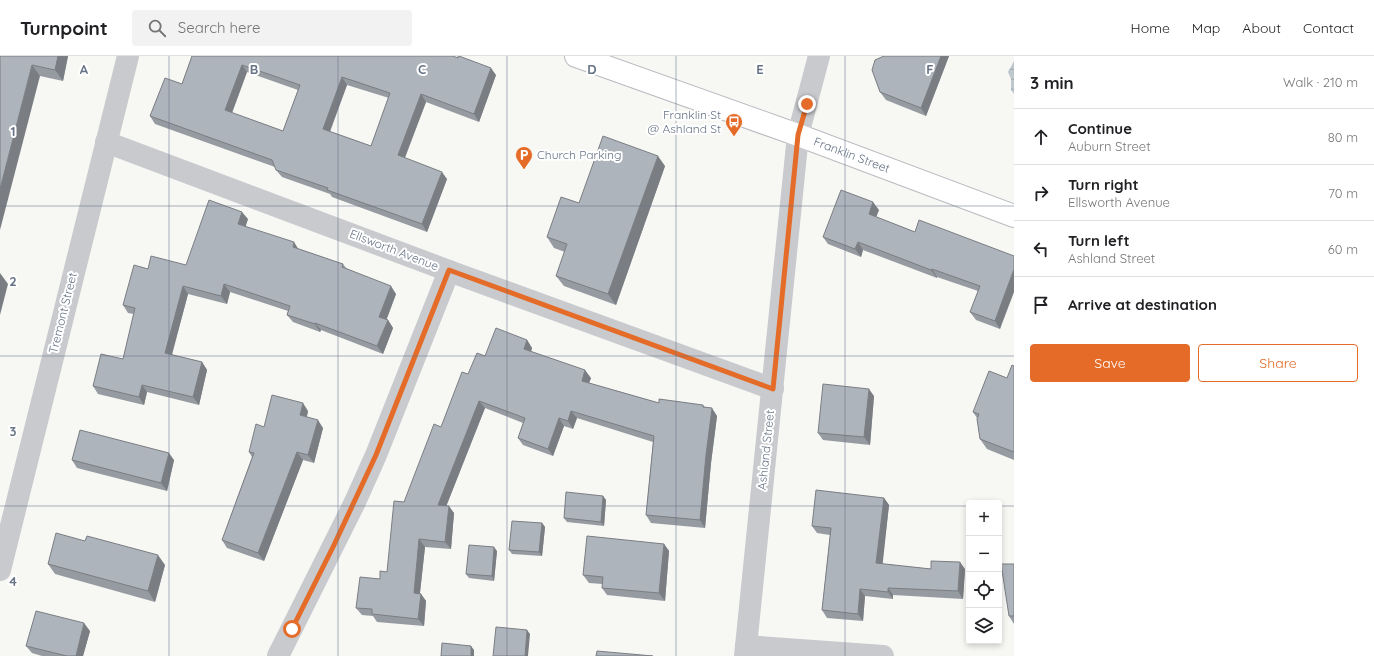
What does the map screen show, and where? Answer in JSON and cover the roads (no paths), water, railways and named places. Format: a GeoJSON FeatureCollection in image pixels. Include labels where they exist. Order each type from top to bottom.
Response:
{"type":"FeatureCollection","features":[{"type":"Feature","properties":{"kind":"main road","name":"Franklin Street"},"geometry":{"type":"LineString","coordinates":[[576,56],[798,135],[1014,216]]}},
{"type":"Feature","properties":{"kind":"street","name":"Tremont Street"},"geometry":{"type":"LineString","coordinates":[[0,570],[128,56]]}},
{"type":"Feature","properties":{"kind":"street","name":"Ashland Street"},"geometry":{"type":"LineString","coordinates":[[745,651],[798,135],[819,56]]}},
{"type":"Feature","properties":{"kind":"street","name":"Ellsworth Avenue"},"geometry":{"type":"LineString","coordinates":[[106,142],[773,389]]}},
{"type":"Feature","properties":{"kind":"street"},"geometry":{"type":"LineString","coordinates":[[278,656],[334,545],[367,475],[449,270]]}},
{"type":"Feature","properties":{"kind":"street"},"geometry":{"type":"LineString","coordinates":[[745,651],[883,656]]}},
{"type":"Feature","properties":{"kind":"water"},"geometry":{"type":"Polygon","coordinates":[[[1014,61],[1014,94],[1011,90],[1011,79],[1008,72],[1014,61]]]}},
{"type":"Feature","properties":{"kind":"place","name":"Franklin St @ Ashland St"},"geometry":{"type":"Point","coordinates":[734,137]}},
{"type":"Feature","properties":{"kind":"place","name":"Church Parking"},"geometry":{"type":"Point","coordinates":[524,170]}}]}
